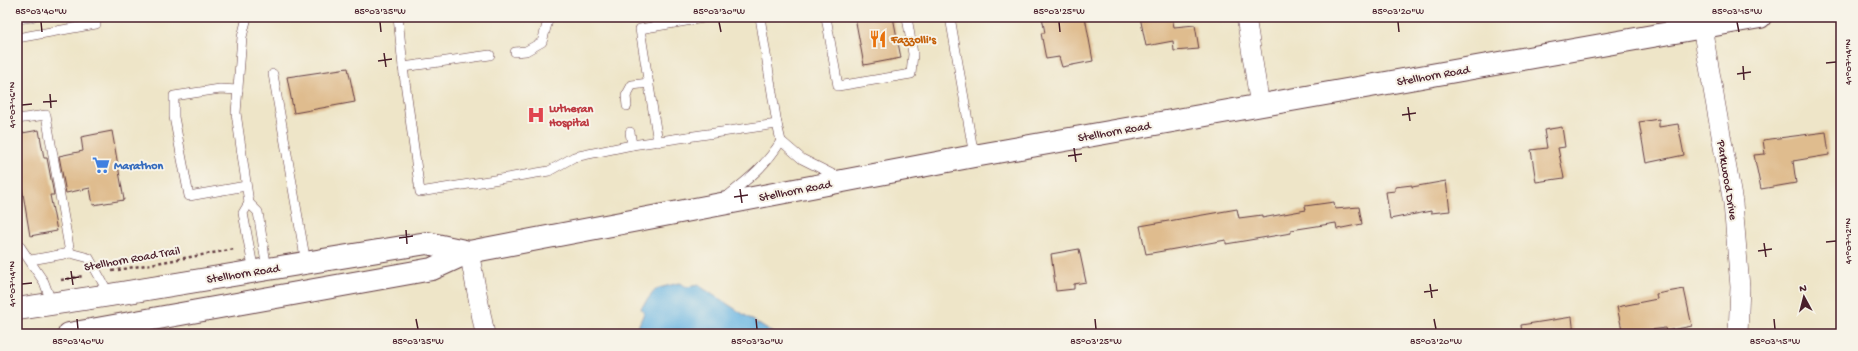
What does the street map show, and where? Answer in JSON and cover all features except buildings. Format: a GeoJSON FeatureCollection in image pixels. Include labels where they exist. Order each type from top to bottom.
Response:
{"type":"FeatureCollection","features":[{"type":"Feature","properties":{"kind":"main road","name":"Stellhorn Road"},"geometry":{"type":"LineString","coordinates":[[69,334],[129,329],[432,269],[469,252],[974,156],[1760,17]]}},
{"type":"Feature","properties":{"kind":"main road","name":"Stellhorn Road"},"geometry":{"type":"LineString","coordinates":[[17,309],[427,243],[469,252]]}},
{"type":"Feature","properties":{"kind":"street"},"geometry":{"type":"LineString","coordinates":[[1246,17],[1260,106]]}},
{"type":"Feature","properties":{"kind":"street","name":"Parkwood Drive"},"geometry":{"type":"LineString","coordinates":[[1702,27],[1733,203],[1740,287],[1738,334]]}},
{"type":"Feature","properties":{"kind":"street"},"geometry":{"type":"LineString","coordinates":[[469,252],[485,334]]}},
{"type":"Feature","properties":{"kind":"lane"},"geometry":{"type":"LineString","coordinates":[[17,19],[32,17]]}},
{"type":"Feature","properties":{"kind":"lane"},"geometry":{"type":"LineString","coordinates":[[17,38],[96,24],[95,17]]}},
{"type":"Feature","properties":{"kind":"lane"},"geometry":{"type":"LineString","coordinates":[[247,17],[242,38],[236,113],[249,203],[258,212],[260,271]]}},
{"type":"Feature","properties":{"kind":"lane"},"geometry":{"type":"LineString","coordinates":[[398,17],[420,192],[549,171],[574,157],[632,145],[777,124]]}},
{"type":"Feature","properties":{"kind":"lane"},"geometry":{"type":"LineString","coordinates":[[515,52],[526,51],[542,42],[549,17]]}},
{"type":"Feature","properties":{"kind":"lane"},"geometry":{"type":"LineString","coordinates":[[658,142],[640,29],[709,17]]}},
{"type":"Feature","properties":{"kind":"lane"},"geometry":{"type":"LineString","coordinates":[[760,17],[781,141],[802,159],[845,181]]}},
{"type":"Feature","properties":{"kind":"lane"},"geometry":{"type":"LineString","coordinates":[[826,17],[838,86],[912,74],[913,54],[907,17]]}},
{"type":"Feature","properties":{"kind":"lane"},"geometry":{"type":"LineString","coordinates":[[950,17],[974,156]]}},
{"type":"Feature","properties":{"kind":"lane"},"geometry":{"type":"LineString","coordinates":[[403,66],[490,56]]}},
{"type":"Feature","properties":{"kind":"lane"},"geometry":{"type":"LineString","coordinates":[[273,74],[306,263]]}},
{"type":"Feature","properties":{"kind":"lane"},"geometry":{"type":"LineString","coordinates":[[627,106],[626,96],[632,85],[649,83]]}},
{"type":"Feature","properties":{"kind":"lane"},"geometry":{"type":"LineString","coordinates":[[238,90],[220,89],[174,96],[174,117],[188,196],[246,186]]}},
{"type":"Feature","properties":{"kind":"lane"},"geometry":{"type":"LineString","coordinates":[[17,119],[46,115],[70,253]]}},
{"type":"Feature","properties":{"kind":"lane"},"geometry":{"type":"LineString","coordinates":[[630,132],[632,145]]}},
{"type":"Feature","properties":{"kind":"lane"},"geometry":{"type":"LineString","coordinates":[[717,205],[754,175],[770,158],[781,141]]}},
{"type":"Feature","properties":{"kind":"lane"},"geometry":{"type":"LineString","coordinates":[[249,203],[243,213],[249,247],[260,271]]}},
{"type":"Feature","properties":{"kind":"lane"},"geometry":{"type":"LineString","coordinates":[[17,242],[44,282],[52,304]]}},
{"type":"Feature","properties":{"kind":"lane"},"geometry":{"type":"LineString","coordinates":[[30,260],[70,253],[89,258],[110,295]]}},
{"type":"Feature","properties":{"kind":"path","name":"Stellhorn Road Trail"},"geometry":{"type":"LineString","coordinates":[[44,282],[249,247]]}},
{"type":"Feature","properties":{"kind":"water"},"geometry":{"type":"Polygon","coordinates":[[[679,283],[687,287],[698,285],[774,334],[640,334],[638,327],[644,313],[641,308],[654,291],[659,288],[679,283]]]}},
{"type":"Feature","properties":{"kind":"place","name":"Fazzolli's"},"geometry":{"type":"Point","coordinates":[878,39]}},
{"type":"Feature","properties":{"kind":"place","name":"Lutheran Hospital"},"geometry":{"type":"Point","coordinates":[536,115]}},
{"type":"Feature","properties":{"kind":"place","name":"Marathon"},"geometry":{"type":"Point","coordinates":[101,165]}}]}
